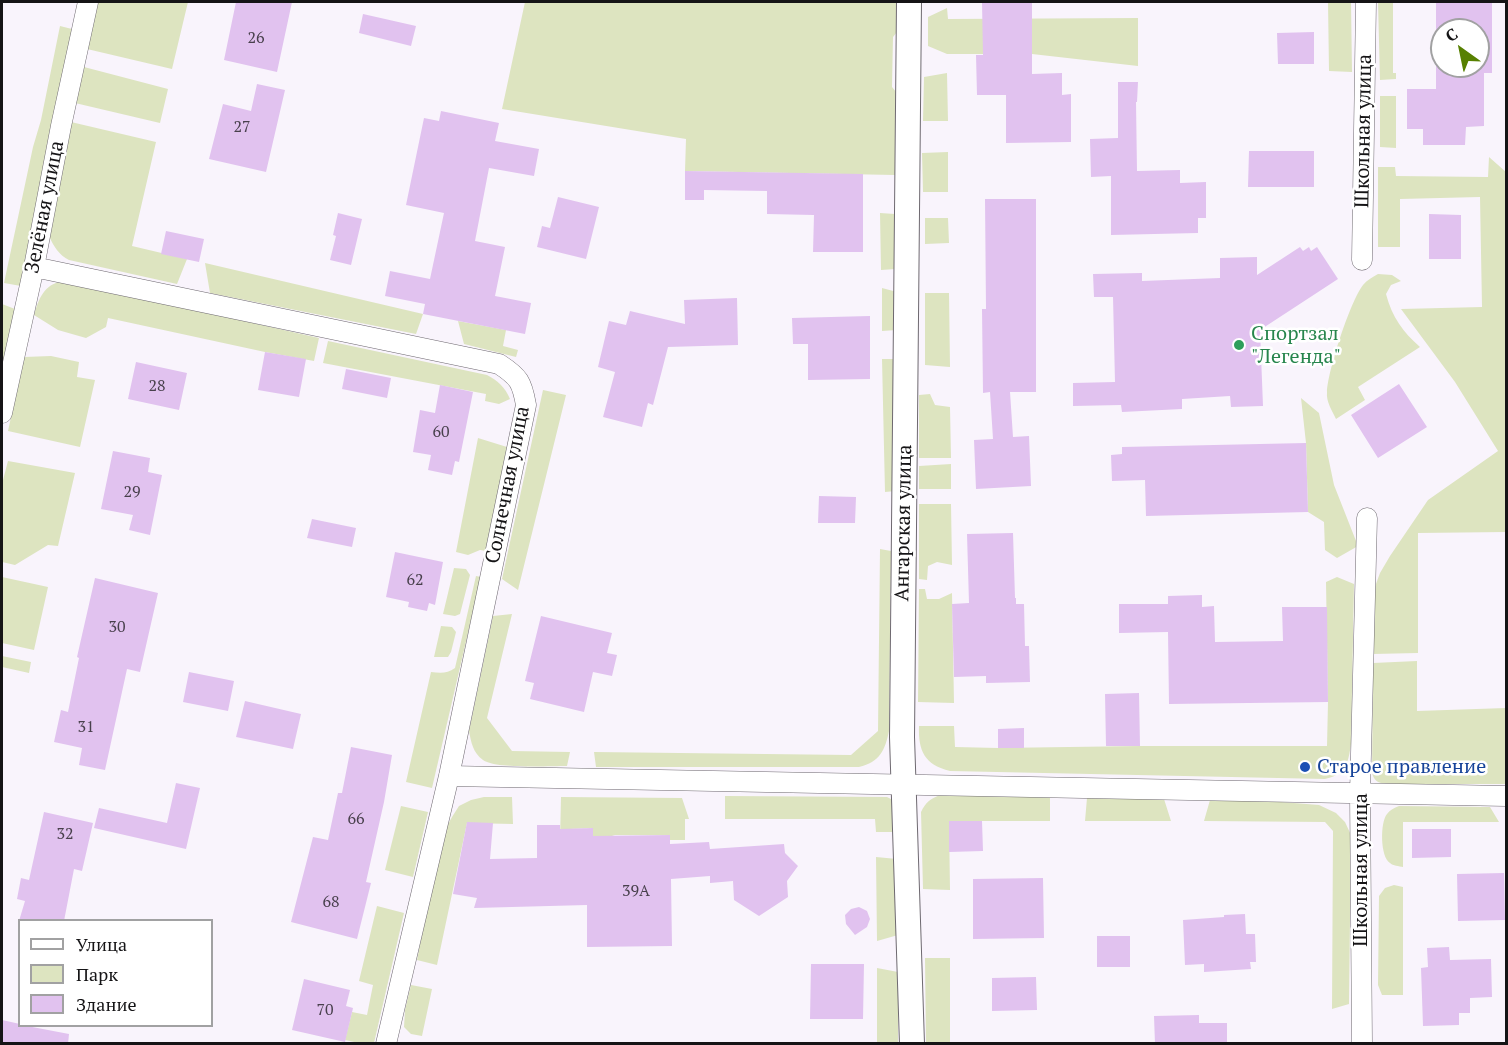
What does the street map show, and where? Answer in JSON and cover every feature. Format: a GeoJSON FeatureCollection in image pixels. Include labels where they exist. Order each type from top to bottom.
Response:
{"type":"FeatureCollection","features":[{"type":"Feature","properties":{"kind":"street","name":"Зелёная улица"},"geometry":{"type":"LineString","coordinates":[[2,413],[88,2]]}},
{"type":"Feature","properties":{"kind":"street","name":"Ангарская улица"},"geometry":{"type":"LineString","coordinates":[[909,2],[902,726],[912,1044]]}},
{"type":"Feature","properties":{"kind":"street","name":"Школьная улица"},"geometry":{"type":"LineString","coordinates":[[1362,260],[1366,2]]}},
{"type":"Feature","properties":{"kind":"street","name":"Солнечная улица"},"geometry":{"type":"LineString","coordinates":[[34,267],[499,364],[514,374],[523,387],[526,405],[449,776],[386,1044]]}},
{"type":"Feature","properties":{"kind":"street","name":"Школьная улица"},"geometry":{"type":"LineString","coordinates":[[1362,1044],[1360,794],[1367,518]]}},
{"type":"Feature","properties":{"kind":"street"},"geometry":{"type":"LineString","coordinates":[[449,776],[1506,796]]}},
{"type":"Feature","properties":{"kind":"green space"},"geometry":{"type":"Polygon","coordinates":[[[98,2],[188,2],[172,69],[87,49],[98,2]]]}},
{"type":"Feature","properties":{"kind":"green space"},"geometry":{"type":"Polygon","coordinates":[[[525,2],[897,2],[897,32],[893,37],[892,87],[897,93],[895,175],[685,171],[686,139],[502,109],[525,2]]]}},
{"type":"Feature","properties":{"kind":"green space"},"geometry":{"type":"Polygon","coordinates":[[[1328,2],[1351,2],[1352,72],[1329,71],[1328,2]]]}},
{"type":"Feature","properties":{"kind":"green space"},"geometry":{"type":"Polygon","coordinates":[[[1378,2],[1393,2],[1393,73],[1396,73],[1396,79],[1380,80],[1378,2]]]}},
{"type":"Feature","properties":{"kind":"green space"},"geometry":{"type":"Polygon","coordinates":[[[947,8],[948,19],[1138,18],[1138,66],[1032,54],[947,54],[928,46],[928,17],[947,8]]]}},
{"type":"Feature","properties":{"kind":"green space"},"geometry":{"type":"Polygon","coordinates":[[[60,26],[72,29],[21,286],[4,283],[33,147],[41,120],[60,26]]]}},
{"type":"Feature","properties":{"kind":"green space"},"geometry":{"type":"Polygon","coordinates":[[[84,67],[168,89],[160,123],[75,103],[84,67]]]}},
{"type":"Feature","properties":{"kind":"green space"},"geometry":{"type":"Polygon","coordinates":[[[947,73],[948,121],[923,121],[924,77],[947,73]]]}},
{"type":"Feature","properties":{"kind":"green space"},"geometry":{"type":"Polygon","coordinates":[[[1380,96],[1396,96],[1396,148],[1380,147],[1380,96]]]}},
{"type":"Feature","properties":{"kind":"green space"},"geometry":{"type":"Polygon","coordinates":[[[71,122],[156,142],[132,246],[187,259],[177,284],[69,260],[62,256],[55,247],[49,236],[71,122]]]}},
{"type":"Feature","properties":{"kind":"green space"},"geometry":{"type":"Polygon","coordinates":[[[948,152],[948,192],[923,192],[922,153],[948,152]]]}},
{"type":"Feature","properties":{"kind":"green space"},"geometry":{"type":"Polygon","coordinates":[[[1489,157],[1506,172],[1506,532],[1418,533],[1418,653],[1373,654],[1373,592],[1390,556],[1428,500],[1498,451],[1455,382],[1401,309],[1482,307],[1480,197],[1400,199],[1400,247],[1378,247],[1378,167],[1395,167],[1396,176],[1488,177],[1489,157]]]}},
{"type":"Feature","properties":{"kind":"green space"},"geometry":{"type":"Polygon","coordinates":[[[880,213],[895,214],[896,269],[881,270],[880,213]]]}},
{"type":"Feature","properties":{"kind":"green space"},"geometry":{"type":"Polygon","coordinates":[[[925,218],[948,218],[949,243],[925,244],[925,218]]]}},
{"type":"Feature","properties":{"kind":"green space"},"geometry":{"type":"Polygon","coordinates":[[[205,263],[423,314],[416,334],[210,293],[205,263]]]}},
{"type":"Feature","properties":{"kind":"green space"},"geometry":{"type":"Polygon","coordinates":[[[1378,274],[1392,275],[1401,281],[1391,285],[1386,294],[1399,324],[1420,347],[1358,387],[1365,400],[1336,419],[1327,396],[1335,353],[1358,294],[1365,283],[1378,274]]]}},
{"type":"Feature","properties":{"kind":"green space"},"geometry":{"type":"Polygon","coordinates":[[[62,281],[319,338],[314,361],[108,318],[106,327],[86,338],[58,330],[34,315],[43,293],[62,281]]]}},
{"type":"Feature","properties":{"kind":"green space"},"geometry":{"type":"Polygon","coordinates":[[[882,288],[897,292],[897,330],[882,331],[882,288]]]}},
{"type":"Feature","properties":{"kind":"green space"},"geometry":{"type":"Polygon","coordinates":[[[925,293],[949,293],[950,367],[925,365],[925,293]]]}},
{"type":"Feature","properties":{"kind":"green space"},"geometry":{"type":"Polygon","coordinates":[[[2,304],[15,309],[2,376],[2,304]]]}},
{"type":"Feature","properties":{"kind":"green space"},"geometry":{"type":"Polygon","coordinates":[[[458,321],[506,330],[503,346],[518,350],[516,357],[464,344],[458,321]]]}},
{"type":"Feature","properties":{"kind":"green space"},"geometry":{"type":"Polygon","coordinates":[[[328,341],[487,375],[501,385],[510,399],[499,404],[485,401],[486,394],[323,363],[328,341]]]}},
{"type":"Feature","properties":{"kind":"green space"},"geometry":{"type":"Polygon","coordinates":[[[51,356],[79,362],[77,377],[95,380],[80,447],[8,431],[24,357],[51,356]]]}},
{"type":"Feature","properties":{"kind":"green space"},"geometry":{"type":"Polygon","coordinates":[[[882,359],[896,359],[896,491],[885,492],[882,359]]]}},
{"type":"Feature","properties":{"kind":"green space"},"geometry":{"type":"Polygon","coordinates":[[[543,390],[566,395],[518,590],[502,579],[543,390]]]}},
{"type":"Feature","properties":{"kind":"green space"},"geometry":{"type":"Polygon","coordinates":[[[930,394],[935,405],[950,407],[951,458],[919,458],[919,395],[930,394]]]}},
{"type":"Feature","properties":{"kind":"green space"},"geometry":{"type":"Polygon","coordinates":[[[1301,398],[1319,413],[1334,485],[1358,546],[1337,558],[1325,550],[1324,522],[1308,512],[1306,443],[1301,398]]]}},
{"type":"Feature","properties":{"kind":"green space"},"geometry":{"type":"Polygon","coordinates":[[[478,438],[507,447],[486,551],[480,550],[468,555],[456,552],[478,438]]]}},
{"type":"Feature","properties":{"kind":"green space"},"geometry":{"type":"Polygon","coordinates":[[[8,461],[75,473],[58,546],[48,545],[15,565],[2,562],[2,481],[8,461]]]}},
{"type":"Feature","properties":{"kind":"green space"},"geometry":{"type":"Polygon","coordinates":[[[951,464],[951,489],[919,489],[919,466],[951,464]]]}},
{"type":"Feature","properties":{"kind":"green space"},"geometry":{"type":"Polygon","coordinates":[[[919,504],[951,504],[952,565],[937,562],[928,566],[927,580],[919,579],[919,504]]]}},
{"type":"Feature","properties":{"kind":"green space"},"geometry":{"type":"Polygon","coordinates":[[[880,549],[891,551],[889,731],[886,744],[872,762],[859,767],[596,767],[594,752],[851,755],[878,731],[880,549]]]}},
{"type":"Feature","properties":{"kind":"green space"},"geometry":{"type":"Polygon","coordinates":[[[454,568],[466,569],[470,575],[460,614],[455,616],[443,614],[454,568]]]}},
{"type":"Feature","properties":{"kind":"green space"},"geometry":{"type":"Polygon","coordinates":[[[476,576],[481,577],[432,788],[406,782],[431,672],[446,672],[455,668],[476,576]]]}},
{"type":"Feature","properties":{"kind":"green space"},"geometry":{"type":"Polygon","coordinates":[[[2,577],[48,587],[34,650],[2,643],[2,577]]]}},
{"type":"Feature","properties":{"kind":"green space"},"geometry":{"type":"Polygon","coordinates":[[[1337,577],[1354,584],[1351,744],[1345,767],[1332,777],[1325,779],[950,771],[934,765],[922,750],[919,726],[954,726],[955,747],[1327,746],[1326,582],[1337,577]]]}},
{"type":"Feature","properties":{"kind":"green space"},"geometry":{"type":"Polygon","coordinates":[[[919,589],[925,589],[927,599],[939,599],[952,593],[954,703],[918,702],[919,589]]]}},
{"type":"Feature","properties":{"kind":"green space"},"geometry":{"type":"Polygon","coordinates":[[[512,614],[487,718],[512,751],[570,752],[567,766],[489,763],[477,754],[473,747],[469,731],[493,616],[512,614]]]}},
{"type":"Feature","properties":{"kind":"green space"},"geometry":{"type":"Polygon","coordinates":[[[441,626],[452,627],[456,632],[448,657],[434,657],[441,626]]]}},
{"type":"Feature","properties":{"kind":"green space"},"geometry":{"type":"Polygon","coordinates":[[[2,656],[31,662],[29,673],[2,667],[2,656]]]}},
{"type":"Feature","properties":{"kind":"green space"},"geometry":{"type":"Polygon","coordinates":[[[1417,661],[1417,711],[1506,708],[1506,784],[1386,784],[1375,779],[1372,773],[1373,663],[1417,661]]]}},
{"type":"Feature","properties":{"kind":"green space"},"geometry":{"type":"Polygon","coordinates":[[[940,795],[1050,797],[1050,821],[949,821],[950,890],[923,889],[921,812],[929,801],[940,795]]]}},
{"type":"Feature","properties":{"kind":"green space"},"geometry":{"type":"Polygon","coordinates":[[[725,796],[887,797],[897,802],[899,832],[876,832],[875,819],[725,819],[725,796]]]}},
{"type":"Feature","properties":{"kind":"green space"},"geometry":{"type":"Polygon","coordinates":[[[484,797],[512,797],[513,824],[467,823],[437,965],[417,960],[440,839],[459,806],[484,797]]]}},
{"type":"Feature","properties":{"kind":"green space"},"geometry":{"type":"Polygon","coordinates":[[[561,797],[682,798],[689,819],[685,819],[685,840],[670,840],[670,835],[615,835],[593,842],[592,828],[570,829],[569,841],[560,841],[561,797]]]}},
{"type":"Feature","properties":{"kind":"green space"},"geometry":{"type":"Polygon","coordinates":[[[1087,798],[1164,799],[1171,821],[1085,821],[1087,798]]]}},
{"type":"Feature","properties":{"kind":"green space"},"geometry":{"type":"Polygon","coordinates":[[[1210,800],[1319,805],[1336,813],[1345,822],[1351,835],[1349,1004],[1332,1009],[1333,831],[1325,822],[1204,821],[1210,800]]]}},
{"type":"Feature","properties":{"kind":"green space"},"geometry":{"type":"Polygon","coordinates":[[[401,806],[428,812],[413,877],[385,870],[401,806]]]}},
{"type":"Feature","properties":{"kind":"green space"},"geometry":{"type":"Polygon","coordinates":[[[1399,806],[1490,807],[1499,822],[1403,822],[1403,867],[1393,865],[1387,860],[1382,839],[1383,824],[1387,814],[1399,806]]]}},
{"type":"Feature","properties":{"kind":"green space"},"geometry":{"type":"Polygon","coordinates":[[[876,857],[897,859],[898,935],[877,941],[876,857]]]}},
{"type":"Feature","properties":{"kind":"green space"},"geometry":{"type":"Polygon","coordinates":[[[1394,885],[1403,887],[1403,995],[1382,995],[1378,985],[1379,896],[1385,888],[1394,885]]]}},
{"type":"Feature","properties":{"kind":"green space"},"geometry":{"type":"Polygon","coordinates":[[[377,906],[404,913],[374,1043],[359,1043],[345,1040],[352,1012],[367,1015],[373,985],[359,981],[377,906]]]}},
{"type":"Feature","properties":{"kind":"green space"},"geometry":{"type":"Polygon","coordinates":[[[925,958],[950,958],[950,1043],[926,1043],[925,958]]]}},
{"type":"Feature","properties":{"kind":"green space"},"geometry":{"type":"Polygon","coordinates":[[[877,968],[898,972],[898,1043],[877,1043],[877,968]]]}},
{"type":"Feature","properties":{"kind":"green space"},"geometry":{"type":"Polygon","coordinates":[[[411,985],[432,989],[422,1036],[411,1034],[404,1027],[405,1010],[411,985]]]}},
{"type":"Feature","properties":{"kind":"building"},"geometry":{"type":"Polygon","coordinates":[[[236,2],[292,2],[277,72],[224,60],[236,2]]]}},
{"type":"Feature","properties":{"kind":"building"},"geometry":{"type":"Polygon","coordinates":[[[982,2],[1032,2],[1032,74],[1062,73],[1062,95],[1071,94],[1071,142],[1006,143],[1006,95],[977,95],[976,55],[983,55],[982,2]]]}},
{"type":"Feature","properties":{"kind":"building"},"geometry":{"type":"Polygon","coordinates":[[[1436,2],[1492,2],[1492,73],[1490,73],[1490,18],[1436,18],[1436,2]]]}},
{"type":"Feature","properties":{"kind":"building"},"geometry":{"type":"Polygon","coordinates":[[[363,14],[416,26],[411,46],[359,33],[363,14]]]}},
{"type":"Feature","properties":{"kind":"building"},"geometry":{"type":"Polygon","coordinates":[[[1314,32],[1314,64],[1278,64],[1277,33],[1314,32]]]}},
{"type":"Feature","properties":{"kind":"building"},"geometry":{"type":"Polygon","coordinates":[[[1436,78],[1484,78],[1484,126],[1466,127],[1465,145],[1423,145],[1423,129],[1407,129],[1407,89],[1436,89],[1436,78]]]}},
{"type":"Feature","properties":{"kind":"building"},"geometry":{"type":"Polygon","coordinates":[[[1118,82],[1138,82],[1137,171],[1180,170],[1180,183],[1206,182],[1206,218],[1198,218],[1198,233],[1111,235],[1111,176],[1091,177],[1090,139],[1118,138],[1118,82]]]}},
{"type":"Feature","properties":{"kind":"building"},"geometry":{"type":"Polygon","coordinates":[[[257,84],[285,90],[266,172],[209,159],[223,104],[251,111],[257,84]]]}},
{"type":"Feature","properties":{"kind":"building"},"geometry":{"type":"Polygon","coordinates":[[[441,111],[499,123],[495,141],[539,149],[534,176],[489,168],[475,241],[505,247],[495,296],[531,303],[525,334],[423,314],[425,304],[385,296],[390,271],[430,279],[444,213],[406,205],[424,118],[439,121],[441,111]]]}},
{"type":"Feature","properties":{"kind":"building"},"geometry":{"type":"Polygon","coordinates":[[[1249,151],[1314,151],[1314,187],[1248,187],[1249,151]]]}},
{"type":"Feature","properties":{"kind":"building"},"geometry":{"type":"Polygon","coordinates":[[[685,171],[863,174],[863,252],[813,252],[814,215],[767,214],[767,191],[704,190],[704,200],[685,200],[685,171]]]}},
{"type":"Feature","properties":{"kind":"building"},"geometry":{"type":"Polygon","coordinates":[[[558,197],[599,207],[586,259],[537,247],[542,226],[550,228],[558,197]]]}},
{"type":"Feature","properties":{"kind":"building"},"geometry":{"type":"Polygon","coordinates":[[[985,199],[1036,199],[1036,392],[1010,392],[1013,437],[1029,436],[1031,486],[976,489],[974,440],[993,439],[990,392],[983,393],[982,309],[986,309],[985,199]]]}},
{"type":"Feature","properties":{"kind":"building"},"geometry":{"type":"Polygon","coordinates":[[[338,213],[362,219],[351,265],[330,260],[336,236],[333,235],[338,213]]]}},
{"type":"Feature","properties":{"kind":"building"},"geometry":{"type":"Polygon","coordinates":[[[1429,214],[1461,215],[1461,259],[1429,259],[1429,214]]]}},
{"type":"Feature","properties":{"kind":"building"},"geometry":{"type":"Polygon","coordinates":[[[166,231],[204,239],[199,262],[161,254],[166,231]]]}},
{"type":"Feature","properties":{"kind":"building"},"geometry":{"type":"Polygon","coordinates":[[[1300,247],[1303,251],[1309,247],[1311,251],[1317,247],[1338,279],[1260,330],[1263,406],[1231,407],[1230,396],[1182,399],[1182,409],[1122,412],[1121,405],[1073,406],[1073,383],[1115,382],[1113,297],[1094,297],[1093,274],[1142,273],[1142,281],[1220,278],[1220,258],[1257,257],[1257,275],[1300,247]]]}},
{"type":"Feature","properties":{"kind":"building"},"geometry":{"type":"Polygon","coordinates":[[[737,298],[738,345],[668,347],[653,405],[648,403],[642,427],[603,417],[615,372],[598,367],[609,321],[626,325],[630,311],[685,324],[684,300],[737,298]]]}},
{"type":"Feature","properties":{"kind":"building"},"geometry":{"type":"Polygon","coordinates":[[[870,316],[870,379],[808,380],[808,344],[793,344],[792,318],[870,316]]]}},
{"type":"Feature","properties":{"kind":"building"},"geometry":{"type":"Polygon","coordinates":[[[265,352],[306,359],[299,397],[258,390],[265,352]]]}},
{"type":"Feature","properties":{"kind":"building"},"geometry":{"type":"Polygon","coordinates":[[[136,362],[187,373],[179,410],[128,399],[136,362]]]}},
{"type":"Feature","properties":{"kind":"building"},"geometry":{"type":"Polygon","coordinates":[[[346,369],[391,378],[387,398],[342,389],[346,369]]]}},
{"type":"Feature","properties":{"kind":"building"},"geometry":{"type":"Polygon","coordinates":[[[1399,384],[1427,427],[1378,458],[1351,415],[1399,384]]]}},
{"type":"Feature","properties":{"kind":"building"},"geometry":{"type":"Polygon","coordinates":[[[440,385],[473,392],[459,462],[455,461],[452,475],[428,470],[431,455],[413,452],[420,410],[435,413],[440,385]]]}},
{"type":"Feature","properties":{"kind":"building"},"geometry":{"type":"Polygon","coordinates":[[[1306,443],[1308,512],[1146,516],[1145,480],[1112,481],[1111,455],[1122,454],[1122,447],[1306,443]]]}},
{"type":"Feature","properties":{"kind":"building"},"geometry":{"type":"Polygon","coordinates":[[[113,451],[150,458],[148,472],[162,475],[150,535],[129,530],[133,515],[101,509],[113,451]]]}},
{"type":"Feature","properties":{"kind":"building"},"geometry":{"type":"Polygon","coordinates":[[[819,496],[856,497],[855,523],[818,523],[819,496]]]}},
{"type":"Feature","properties":{"kind":"building"},"geometry":{"type":"Polygon","coordinates":[[[312,519],[356,528],[352,547],[307,538],[312,519]]]}},
{"type":"Feature","properties":{"kind":"building"},"geometry":{"type":"Polygon","coordinates":[[[1013,533],[1015,598],[1016,604],[1024,604],[1025,646],[1029,646],[1030,682],[986,683],[986,676],[954,677],[952,604],[969,603],[967,534],[1013,533]]]}},
{"type":"Feature","properties":{"kind":"building"},"geometry":{"type":"Polygon","coordinates":[[[395,552],[443,562],[435,605],[429,603],[427,611],[408,607],[409,602],[386,597],[395,552]]]}},
{"type":"Feature","properties":{"kind":"building"},"geometry":{"type":"Polygon","coordinates":[[[95,578],[158,593],[140,672],[127,669],[105,770],[79,765],[82,748],[54,742],[61,710],[68,712],[79,658],[77,657],[95,578]]]}},
{"type":"Feature","properties":{"kind":"building"},"geometry":{"type":"Polygon","coordinates":[[[1202,595],[1202,607],[1214,606],[1215,642],[1283,641],[1282,607],[1327,607],[1328,702],[1169,704],[1168,632],[1119,633],[1119,604],[1168,604],[1168,596],[1202,595]]]}},
{"type":"Feature","properties":{"kind":"building"},"geometry":{"type":"Polygon","coordinates":[[[541,616],[612,633],[607,653],[617,655],[612,676],[593,672],[584,712],[530,699],[534,683],[525,681],[541,616]]]}},
{"type":"Feature","properties":{"kind":"building"},"geometry":{"type":"Polygon","coordinates":[[[189,672],[234,681],[228,711],[183,702],[189,672]]]}},
{"type":"Feature","properties":{"kind":"building"},"geometry":{"type":"Polygon","coordinates":[[[1139,693],[1140,746],[1106,746],[1105,694],[1139,693]]]}},
{"type":"Feature","properties":{"kind":"building"},"geometry":{"type":"Polygon","coordinates":[[[245,701],[301,714],[293,749],[236,737],[245,701]]]}},
{"type":"Feature","properties":{"kind":"building"},"geometry":{"type":"Polygon","coordinates":[[[1024,728],[1024,748],[998,748],[998,729],[1024,728]]]}},
{"type":"Feature","properties":{"kind":"building"},"geometry":{"type":"Polygon","coordinates":[[[351,747],[392,755],[366,882],[371,883],[357,939],[291,922],[313,837],[328,840],[338,793],[342,793],[351,747]]]}},
{"type":"Feature","properties":{"kind":"building"},"geometry":{"type":"Polygon","coordinates":[[[176,783],[200,788],[186,849],[94,828],[99,808],[167,823],[176,783]]]}},
{"type":"Feature","properties":{"kind":"building"},"geometry":{"type":"Polygon","coordinates":[[[44,812],[93,823],[82,871],[74,869],[64,919],[20,919],[25,901],[17,899],[21,878],[29,880],[44,812]]]}},
{"type":"Feature","properties":{"kind":"building"},"geometry":{"type":"Polygon","coordinates":[[[949,821],[982,821],[983,851],[949,852],[949,821]]]}},
{"type":"Feature","properties":{"kind":"building"},"geometry":{"type":"Polygon","coordinates":[[[467,822],[493,823],[490,859],[537,858],[537,825],[560,825],[560,829],[593,828],[593,836],[670,835],[670,844],[709,842],[710,849],[784,844],[785,853],[798,866],[787,881],[788,897],[759,916],[734,900],[733,881],[710,883],[710,876],[671,879],[672,946],[587,947],[587,905],[474,908],[477,898],[453,894],[467,822]]]}},
{"type":"Feature","properties":{"kind":"building"},"geometry":{"type":"Polygon","coordinates":[[[1412,829],[1451,829],[1451,857],[1412,858],[1412,829]]]}},
{"type":"Feature","properties":{"kind":"building"},"geometry":{"type":"Polygon","coordinates":[[[1504,873],[1505,920],[1458,921],[1457,874],[1504,873]]]}},
{"type":"Feature","properties":{"kind":"building"},"geometry":{"type":"Polygon","coordinates":[[[1043,878],[1044,938],[973,939],[973,879],[1043,878]]]}},
{"type":"Feature","properties":{"kind":"building"},"geometry":{"type":"Polygon","coordinates":[[[859,907],[867,911],[870,919],[867,927],[855,935],[846,924],[845,915],[851,909],[859,907]]]}},
{"type":"Feature","properties":{"kind":"building"},"geometry":{"type":"Polygon","coordinates":[[[1245,914],[1246,934],[1255,934],[1256,962],[1250,962],[1251,969],[1204,972],[1204,964],[1185,965],[1183,920],[1245,914]]]}},
{"type":"Feature","properties":{"kind":"building"},"geometry":{"type":"Polygon","coordinates":[[[1097,936],[1130,936],[1130,967],[1097,967],[1097,936]]]}},
{"type":"Feature","properties":{"kind":"building"},"geometry":{"type":"Polygon","coordinates":[[[1449,947],[1450,960],[1491,959],[1492,997],[1470,998],[1470,1013],[1459,1013],[1459,1025],[1423,1026],[1421,968],[1428,967],[1427,948],[1449,947]]]}},
{"type":"Feature","properties":{"kind":"building"},"geometry":{"type":"Polygon","coordinates":[[[811,964],[864,964],[863,1019],[810,1019],[811,964]]]}},
{"type":"Feature","properties":{"kind":"building"},"geometry":{"type":"Polygon","coordinates":[[[1036,977],[1037,1010],[992,1011],[992,978],[1036,977]]]}},
{"type":"Feature","properties":{"kind":"building"},"geometry":{"type":"Polygon","coordinates":[[[304,979],[350,990],[346,1006],[353,1008],[345,1042],[292,1030],[304,979]]]}},
{"type":"Feature","properties":{"kind":"building"},"geometry":{"type":"Polygon","coordinates":[[[1199,1015],[1199,1023],[1227,1023],[1227,1044],[1155,1044],[1154,1016],[1199,1015]]]}},
{"type":"Feature","properties":{"kind":"building"},"geometry":{"type":"Polygon","coordinates":[[[2,1020],[18,1024],[18,1027],[32,1027],[69,1034],[68,1044],[2,1044],[2,1020]]]}},
{"type":"Feature","properties":{"kind":"place","name":"Спортзал \"Легенда\""},"geometry":{"type":"Point","coordinates":[1239,345]}},
{"type":"Feature","properties":{"kind":"place","name":"Старое правление"},"geometry":{"type":"Point","coordinates":[1305,767]}}]}
